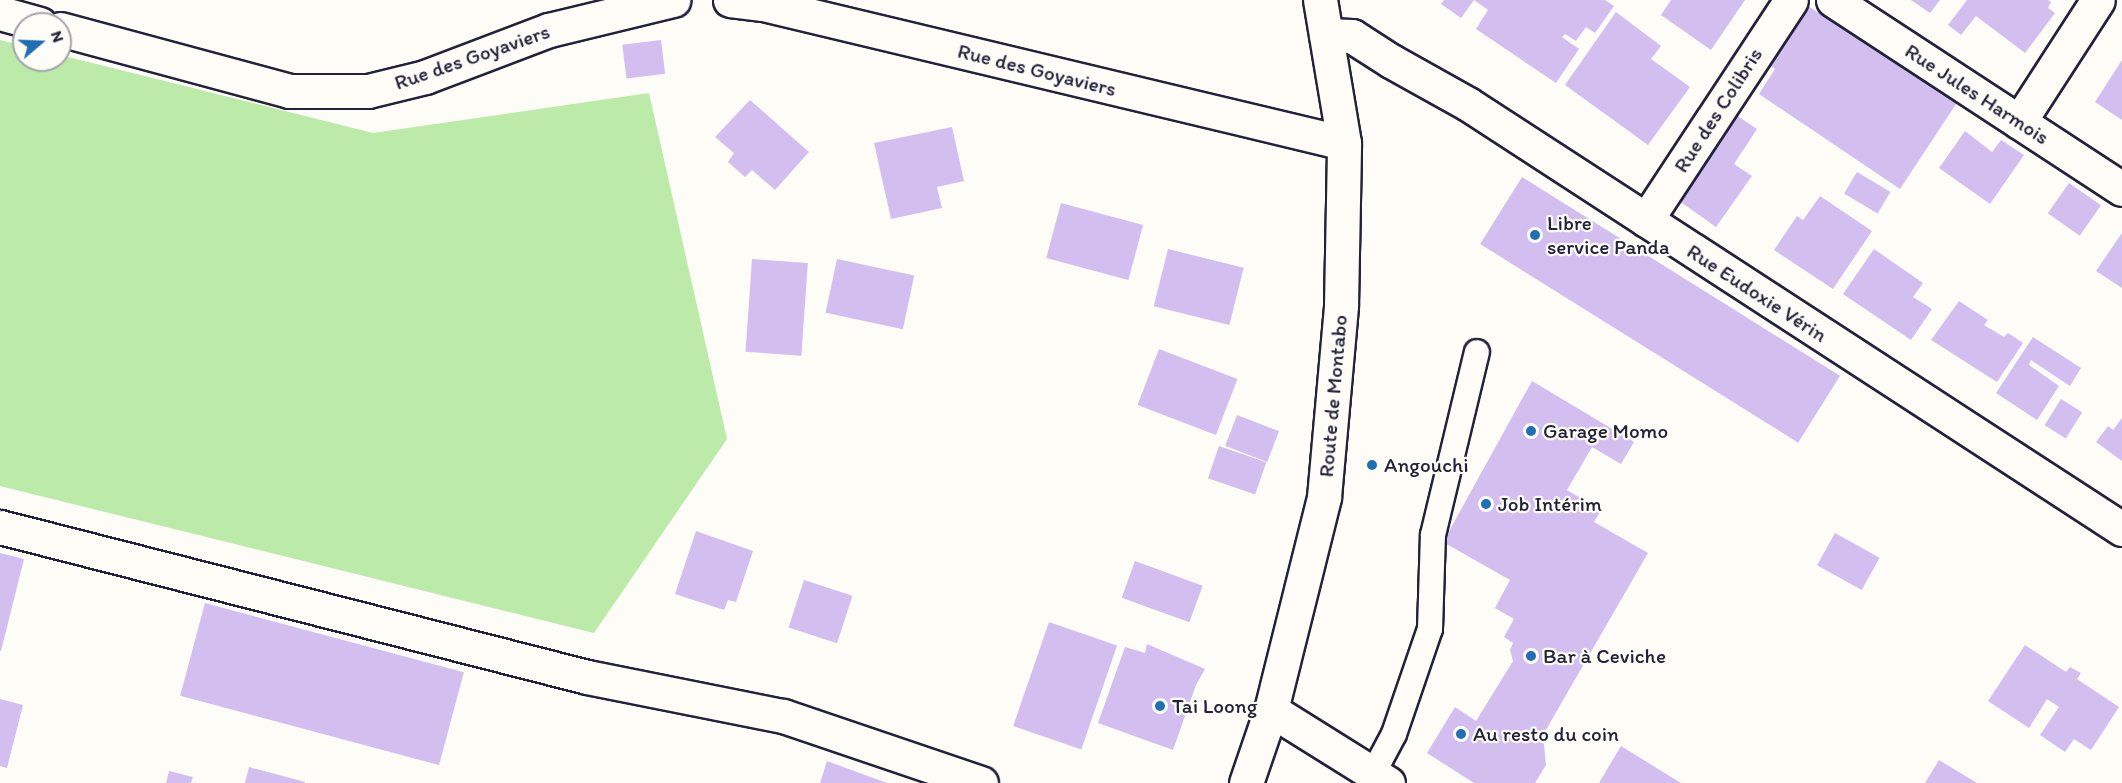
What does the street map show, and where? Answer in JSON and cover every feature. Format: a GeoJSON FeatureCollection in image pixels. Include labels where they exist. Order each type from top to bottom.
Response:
{"type":"FeatureCollection","features":[{"type":"Feature","properties":{"kind":"street","name":"Rue des Goyaviers"},"geometry":{"type":"LineString","coordinates":[[72,32],[289,92],[357,91],[425,77],[549,30],[673,0]]}},
{"type":"Feature","properties":{"kind":"street","name":"Rue des Goyaviers"},"geometry":{"type":"LineString","coordinates":[[730,0],[763,4],[1344,143]]}},
{"type":"Feature","properties":{"kind":"street","name":"Route de Montabo"},"geometry":{"type":"LineString","coordinates":[[1246,783],[1270,710],[1324,497],[1341,305],[1344,143],[1320,0]]}},
{"type":"Feature","properties":{"kind":"street","name":"Rue des Colibris"},"geometry":{"type":"LineString","coordinates":[[1646,220],[1791,0]]}},
{"type":"Feature","properties":{"kind":"street","name":"Rue Jules Harmois"},"geometry":{"type":"LineString","coordinates":[[1833,0],[2122,189]]}},
{"type":"Feature","properties":{"kind":"street"},"geometry":{"type":"LineString","coordinates":[[2019,122],[2098,0]]}},
{"type":"Feature","properties":{"kind":"street","name":"Rue Eudoxie Vérin"},"geometry":{"type":"LineString","coordinates":[[1326,35],[1353,36],[1390,62],[1468,104],[2122,529]]}},
{"type":"Feature","properties":{"kind":"street"},"geometry":{"type":"LineString","coordinates":[[0,527],[587,676],[783,717],[981,783]]}},
{"type":"Feature","properties":{"kind":"street"},"geometry":{"type":"LineString","coordinates":[[1270,710],[1376,780]]}},
{"type":"Feature","properties":{"kind":"lane"},"geometry":{"type":"LineString","coordinates":[[1376,780],[1430,629],[1433,535],[1477,352]]}},
{"type":"Feature","properties":{"kind":"green space"},"geometry":{"type":"Polygon","coordinates":[[[0,40],[12,43],[12,72],[72,72],[72,58],[373,133],[649,93],[727,439],[594,633],[0,486],[0,40]]]}},
{"type":"Feature","properties":{"kind":"building"},"geometry":{"type":"Polygon","coordinates":[[[1444,0],[1474,0],[1461,18],[1441,4],[1444,0]]]}},
{"type":"Feature","properties":{"kind":"building"},"geometry":{"type":"Polygon","coordinates":[[[1474,0],[1605,0],[1614,6],[1595,33],[1586,27],[1576,41],[1565,34],[1562,37],[1579,49],[1556,83],[1476,29],[1488,10],[1474,0]]]}},
{"type":"Feature","properties":{"kind":"building"},"geometry":{"type":"Polygon","coordinates":[[[1671,0],[1745,0],[1711,50],[1661,15],[1671,0]]]}},
{"type":"Feature","properties":{"kind":"building"},"geometry":{"type":"Polygon","coordinates":[[[1911,0],[1940,0],[1930,13],[1911,0]]]}},
{"type":"Feature","properties":{"kind":"building"},"geometry":{"type":"Polygon","coordinates":[[[1967,0],[2048,0],[2051,2],[2048,8],[2055,13],[2025,53],[1976,16],[1961,35],[1948,25],[1967,0]]]}},
{"type":"Feature","properties":{"kind":"building"},"geometry":{"type":"Polygon","coordinates":[[[1808,6],[1839,26],[1844,20],[1960,98],[1900,189],[1759,94],[1775,69],[1769,65],[1808,6]]]}},
{"type":"Feature","properties":{"kind":"building"},"geometry":{"type":"Polygon","coordinates":[[[1616,12],[1661,46],[1651,59],[1690,87],[1648,145],[1565,85],[1616,12]]]}},
{"type":"Feature","properties":{"kind":"building"},"geometry":{"type":"Polygon","coordinates":[[[661,40],[665,74],[626,78],[622,45],[661,40]]]}},
{"type":"Feature","properties":{"kind":"building"},"geometry":{"type":"Polygon","coordinates":[[[2122,60],[2122,120],[2095,102],[2122,60]]]}},
{"type":"Feature","properties":{"kind":"building"},"geometry":{"type":"Polygon","coordinates":[[[750,100],[809,152],[775,190],[752,170],[745,177],[728,162],[734,153],[715,137],[750,100]]]}},
{"type":"Feature","properties":{"kind":"building"},"geometry":{"type":"Polygon","coordinates":[[[1733,113],[1757,129],[1734,164],[1752,176],[1716,227],[1675,198],[1733,113]]]}},
{"type":"Feature","properties":{"kind":"building"},"geometry":{"type":"Polygon","coordinates":[[[952,127],[964,181],[937,187],[942,208],[891,219],[874,143],[952,127]]]}},
{"type":"Feature","properties":{"kind":"building"},"geometry":{"type":"Polygon","coordinates":[[[1965,131],[1992,152],[2001,140],[2024,155],[1990,204],[1939,168],[1965,131]]]}},
{"type":"Feature","properties":{"kind":"building"},"geometry":{"type":"Polygon","coordinates":[[[1857,172],[1890,192],[1878,214],[1844,193],[1857,172]]]}},
{"type":"Feature","properties":{"kind":"building"},"geometry":{"type":"Polygon","coordinates":[[[1522,177],[1840,376],[1798,443],[1480,244],[1522,177]]]}},
{"type":"Feature","properties":{"kind":"building"},"geometry":{"type":"Polygon","coordinates":[[[2069,183],[2101,205],[2080,236],[2048,213],[2069,183]]]}},
{"type":"Feature","properties":{"kind":"building"},"geometry":{"type":"Polygon","coordinates":[[[1820,196],[1872,231],[1833,289],[1774,250],[1797,216],[1803,220],[1820,196]]]}},
{"type":"Feature","properties":{"kind":"building"},"geometry":{"type":"Polygon","coordinates":[[[1061,203],[1143,225],[1128,280],[1046,258],[1061,203]]]}},
{"type":"Feature","properties":{"kind":"building"},"geometry":{"type":"Polygon","coordinates":[[[2122,233],[2122,288],[2096,271],[2122,233]]]}},
{"type":"Feature","properties":{"kind":"building"},"geometry":{"type":"Polygon","coordinates":[[[1168,249],[1244,268],[1229,325],[1154,306],[1168,249]]]}},
{"type":"Feature","properties":{"kind":"building"},"geometry":{"type":"Polygon","coordinates":[[[1874,249],[1923,283],[1913,297],[1932,309],[1911,340],[1843,294],[1874,249]]]}},
{"type":"Feature","properties":{"kind":"building"},"geometry":{"type":"Polygon","coordinates":[[[752,259],[808,263],[801,356],[746,352],[752,259]]]}},
{"type":"Feature","properties":{"kind":"building"},"geometry":{"type":"Polygon","coordinates":[[[837,259],[914,275],[903,329],[826,313],[837,259]]]}},
{"type":"Feature","properties":{"kind":"building"},"geometry":{"type":"Polygon","coordinates":[[[1959,301],[1988,320],[1984,325],[2004,337],[2008,333],[2023,343],[1997,382],[1931,340],[1959,301]]]}},
{"type":"Feature","properties":{"kind":"building"},"geometry":{"type":"Polygon","coordinates":[[[2033,337],[2081,368],[2070,386],[2031,360],[2029,365],[2059,386],[2037,420],[1996,393],[2033,337]]]}},
{"type":"Feature","properties":{"kind":"building"},"geometry":{"type":"Polygon","coordinates":[[[1159,349],[1237,379],[1216,435],[1137,405],[1159,349]]]}},
{"type":"Feature","properties":{"kind":"building"},"geometry":{"type":"Polygon","coordinates":[[[1532,381],[1634,442],[1621,464],[1592,447],[1567,490],[1601,510],[1594,522],[1648,553],[1543,735],[1546,765],[1535,783],[1474,783],[1427,753],[1455,707],[1476,721],[1513,661],[1510,650],[1513,643],[1504,637],[1514,619],[1495,608],[1510,580],[1443,542],[1532,381]]]}},
{"type":"Feature","properties":{"kind":"building"},"geometry":{"type":"Polygon","coordinates":[[[2061,399],[2082,412],[2066,439],[2045,425],[2061,399]]]}},
{"type":"Feature","properties":{"kind":"building"},"geometry":{"type":"Polygon","coordinates":[[[1237,415],[1279,431],[1267,462],[1225,446],[1237,415]]]}},
{"type":"Feature","properties":{"kind":"building"},"geometry":{"type":"Polygon","coordinates":[[[2122,418],[2122,461],[2096,442],[2108,426],[2113,430],[2122,418]]]}},
{"type":"Feature","properties":{"kind":"building"},"geometry":{"type":"Polygon","coordinates":[[[1219,446],[1266,462],[1255,494],[1208,478],[1219,446]]]}},
{"type":"Feature","properties":{"kind":"building"},"geometry":{"type":"Polygon","coordinates":[[[696,531],[753,551],[736,602],[728,600],[724,610],[675,594],[696,531]]]}},
{"type":"Feature","properties":{"kind":"building"},"geometry":{"type":"Polygon","coordinates":[[[1835,533],[1880,558],[1862,590],[1817,565],[1835,533]]]}},
{"type":"Feature","properties":{"kind":"building"},"geometry":{"type":"Polygon","coordinates":[[[0,553],[24,559],[1,651],[0,651],[0,553]]]}},
{"type":"Feature","properties":{"kind":"building"},"geometry":{"type":"Polygon","coordinates":[[[1135,561],[1203,586],[1189,622],[1122,598],[1135,561]]]}},
{"type":"Feature","properties":{"kind":"building"},"geometry":{"type":"Polygon","coordinates":[[[804,580],[853,596],[837,643],[789,628],[804,580]]]}},
{"type":"Feature","properties":{"kind":"building"},"geometry":{"type":"Polygon","coordinates":[[[205,603],[464,672],[439,765],[180,696],[205,603]]]}},
{"type":"Feature","properties":{"kind":"building"},"geometry":{"type":"Polygon","coordinates":[[[1049,622],[1117,645],[1081,749],[1013,726],[1049,622]]]}},
{"type":"Feature","properties":{"kind":"building"},"geometry":{"type":"Polygon","coordinates":[[[1147,644],[1205,669],[1196,685],[1173,750],[1098,723],[1125,647],[1145,653],[1147,644]]]}},
{"type":"Feature","properties":{"kind":"building"},"geometry":{"type":"Polygon","coordinates":[[[2025,645],[2066,672],[2070,667],[2081,673],[2077,679],[2119,707],[2091,750],[2074,739],[2065,752],[2040,735],[2059,707],[2047,699],[2029,728],[1988,701],[2025,645]]]}},
{"type":"Feature","properties":{"kind":"building"},"geometry":{"type":"Polygon","coordinates":[[[0,699],[23,705],[7,768],[0,766],[0,699]]]}},
{"type":"Feature","properties":{"kind":"building"},"geometry":{"type":"Polygon","coordinates":[[[1621,746],[1681,783],[1599,783],[1621,746]]]}},
{"type":"Feature","properties":{"kind":"building"},"geometry":{"type":"Polygon","coordinates":[[[1939,760],[1977,783],[1925,783],[1939,760]]]}},
{"type":"Feature","properties":{"kind":"building"},"geometry":{"type":"Polygon","coordinates":[[[827,761],[887,783],[820,783],[827,761]]]}},
{"type":"Feature","properties":{"kind":"building"},"geometry":{"type":"Polygon","coordinates":[[[249,767],[305,782],[305,783],[245,783],[249,767]]]}},
{"type":"Feature","properties":{"kind":"building"},"geometry":{"type":"Polygon","coordinates":[[[169,771],[193,777],[191,783],[166,783],[169,771]]]}},
{"type":"Feature","properties":{"kind":"place","name":"Libre service Panda"},"geometry":{"type":"Point","coordinates":[1535,235]}},
{"type":"Feature","properties":{"kind":"place","name":"Garage Momo"},"geometry":{"type":"Point","coordinates":[1531,431]}},
{"type":"Feature","properties":{"kind":"place","name":"Angouchi"},"geometry":{"type":"Point","coordinates":[1372,465]}},
{"type":"Feature","properties":{"kind":"place","name":"Job Intérim"},"geometry":{"type":"Point","coordinates":[1486,504]}},
{"type":"Feature","properties":{"kind":"place","name":"Bar à Ceviche"},"geometry":{"type":"Point","coordinates":[1531,656]}},
{"type":"Feature","properties":{"kind":"place","name":"Tai Loong"},"geometry":{"type":"Point","coordinates":[1160,706]}},
{"type":"Feature","properties":{"kind":"place","name":"Au resto du coin"},"geometry":{"type":"Point","coordinates":[1461,734]}}]}
